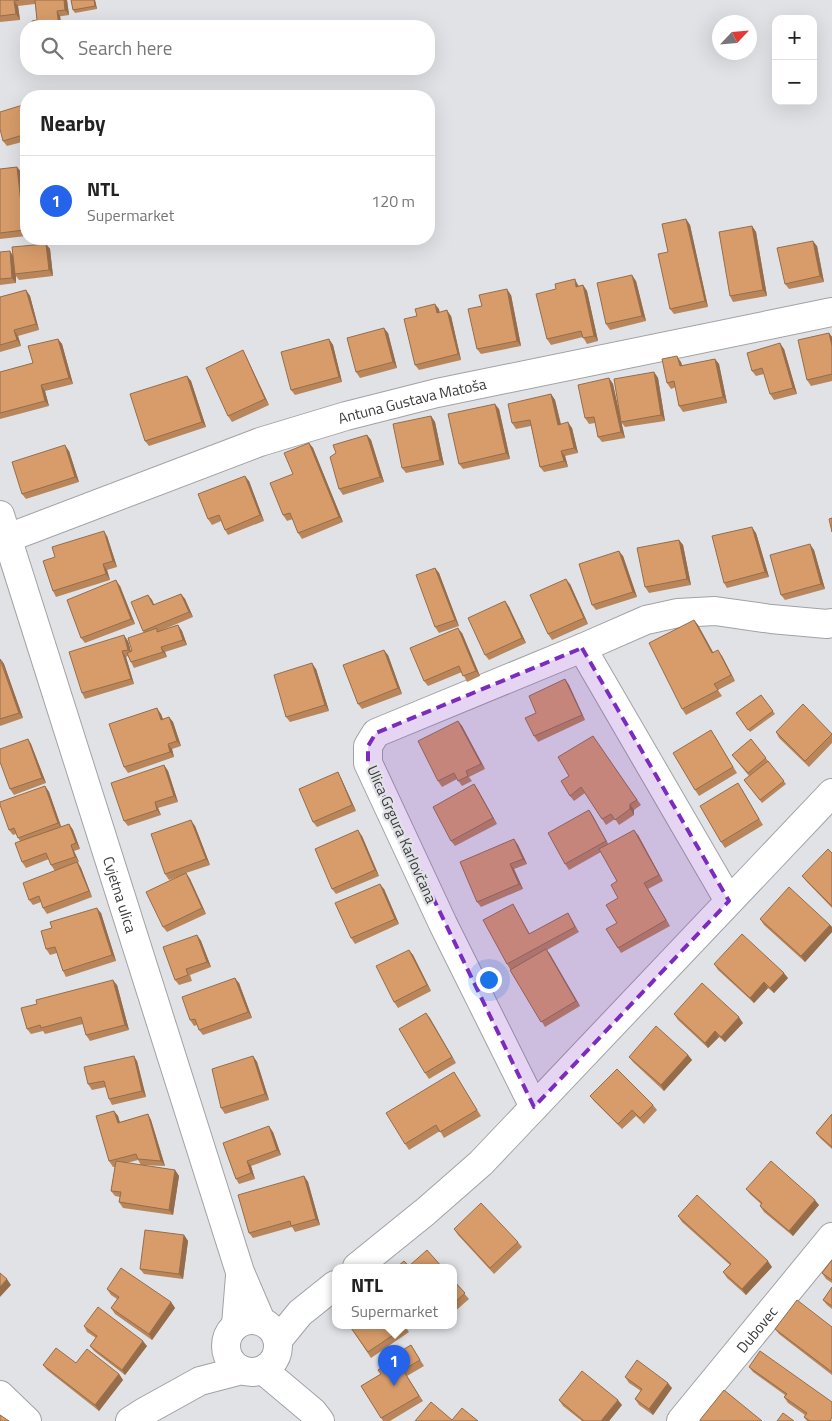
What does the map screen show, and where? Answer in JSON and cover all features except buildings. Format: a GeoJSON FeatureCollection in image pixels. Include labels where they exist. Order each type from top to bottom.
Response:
{"type":"FeatureCollection","features":[{"type":"Feature","properties":{"kind":"street","name":"Antuna Gustava Matoša"},"geometry":{"type":"LineString","coordinates":[[2,531],[260,442],[346,416],[437,393],[832,312]]}},
{"type":"Feature","properties":{"kind":"street","name":"Cvjetna ulica"},"geometry":{"type":"LineString","coordinates":[[2,531],[240,1272],[256,1344]]}},
{"type":"Feature","properties":{"kind":"street","name":"Ulica Grgura Karlovčana"},"geometry":{"type":"LineString","coordinates":[[534,1107],[443,924],[368,763],[368,746],[376,733],[646,620],[678,613],[715,611],[771,619],[832,623]]}},
{"type":"Feature","properties":{"kind":"street"},"geometry":{"type":"LineString","coordinates":[[582,648],[729,901]]}},
{"type":"Feature","properties":{"kind":"street"},"geometry":{"type":"LineString","coordinates":[[361,1264],[425,1212],[481,1163],[832,793]]}},
{"type":"Feature","properties":{"kind":"street","name":"Dubovec"},"geometry":{"type":"LineString","coordinates":[[681,1421],[832,1237]]}},
{"type":"Feature","properties":{"kind":"street"},"geometry":{"type":"LineString","coordinates":[[130,1421],[200,1381],[256,1344],[332,1287]]}},
{"type":"Feature","properties":{"kind":"street"},"geometry":{"type":"LineString","coordinates":[[256,1344],[317,1417]]}},
{"type":"Feature","properties":{"kind":"street"},"geometry":{"type":"LineString","coordinates":[[0,1395],[27,1421]]}},
{"type":"Feature","properties":{"kind":"highlighted area"},"geometry":{"type":"Polygon","coordinates":[[[582,648],[729,901],[534,1107],[368,763],[368,746],[376,733],[582,648]]]}},
{"type":"Feature","properties":{"kind":"place","name":"NTL"},"geometry":{"type":"Point","coordinates":[394,1386]}}]}
